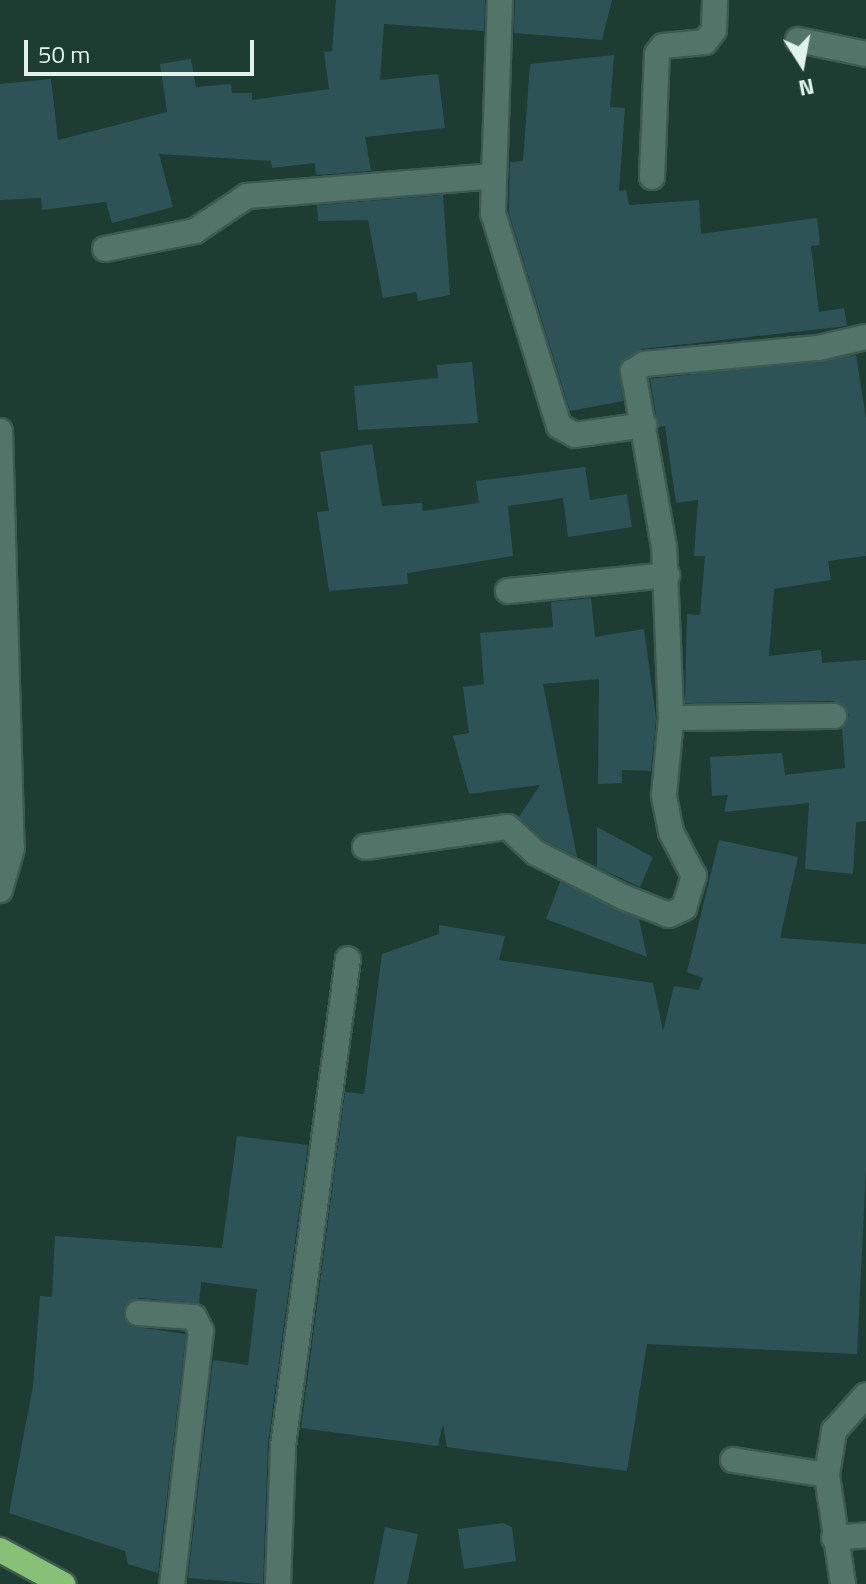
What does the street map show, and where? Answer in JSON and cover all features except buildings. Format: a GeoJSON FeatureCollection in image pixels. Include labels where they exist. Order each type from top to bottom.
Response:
{"type":"FeatureCollection","features":[{"type":"Feature","properties":{"kind":"highway"},"geometry":{"type":"LineString","coordinates":[[0,1550],[63,1584]]}},
{"type":"Feature","properties":{"kind":"street"},"geometry":{"type":"LineString","coordinates":[[500,0],[493,213],[559,426],[575,435],[644,425]]}},
{"type":"Feature","properties":{"kind":"street"},"geometry":{"type":"LineString","coordinates":[[652,177],[657,54],[663,46],[705,42],[714,30],[715,0]]}},
{"type":"Feature","properties":{"kind":"street"},"geometry":{"type":"LineString","coordinates":[[798,40],[866,54]]}},
{"type":"Feature","properties":{"kind":"street"},"geometry":{"type":"LineString","coordinates":[[105,249],[195,231],[247,196],[493,176]]}},
{"type":"Feature","properties":{"kind":"street"},"geometry":{"type":"LineString","coordinates":[[365,847],[508,827],[564,870],[675,913],[684,908],[694,876],[671,832],[664,795],[671,718],[667,575],[633,371],[644,364],[818,348],[866,337]]}},
{"type":"Feature","properties":{"kind":"street"},"geometry":{"type":"LineString","coordinates":[[0,431],[12,848],[0,890]]}},
{"type":"Feature","properties":{"kind":"street"},"geometry":{"type":"LineString","coordinates":[[508,591],[667,575]]}},
{"type":"Feature","properties":{"kind":"street"},"geometry":{"type":"LineString","coordinates":[[671,718],[834,716]]}},
{"type":"Feature","properties":{"kind":"street"},"geometry":{"type":"LineString","coordinates":[[278,1584],[283,1446],[348,959]]}},
{"type":"Feature","properties":{"kind":"street"},"geometry":{"type":"LineString","coordinates":[[138,1313],[194,1317],[201,1331],[172,1584]]}},
{"type":"Feature","properties":{"kind":"street"},"geometry":{"type":"LineString","coordinates":[[843,1584],[827,1475],[834,1431],[866,1395]]}},
{"type":"Feature","properties":{"kind":"street"},"geometry":{"type":"LineString","coordinates":[[733,1460],[827,1475]]}},
{"type":"Feature","properties":{"kind":"street"},"geometry":{"type":"LineString","coordinates":[[834,1538],[866,1535]]}}]}
